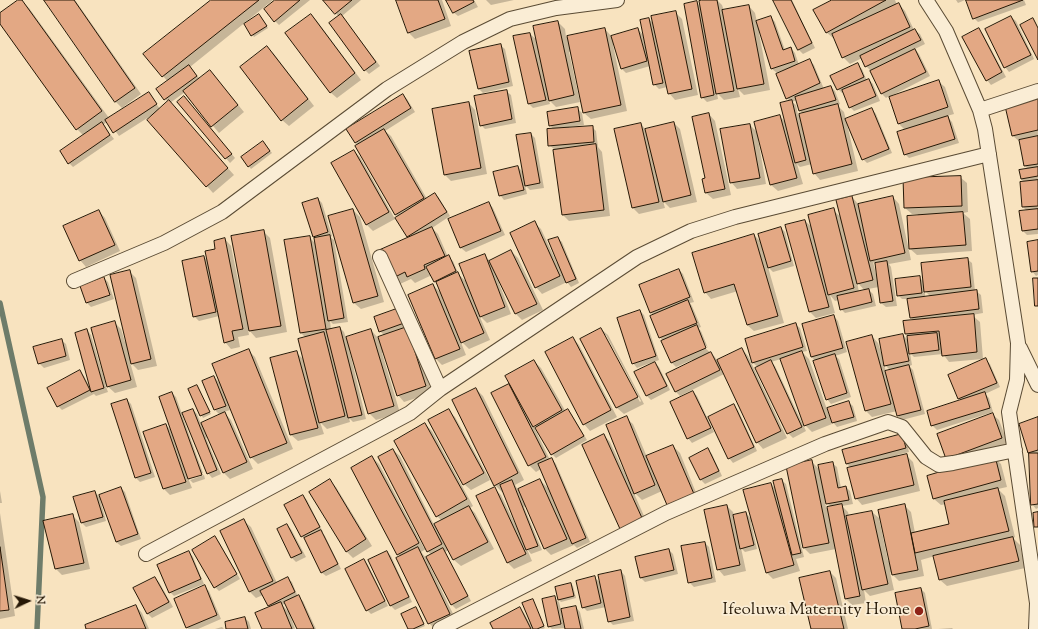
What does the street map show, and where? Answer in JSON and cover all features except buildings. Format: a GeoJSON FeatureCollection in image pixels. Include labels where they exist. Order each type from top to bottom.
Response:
{"type":"FeatureCollection","features":[{"type":"Feature","properties":{"kind":"street"},"geometry":{"type":"LineString","coordinates":[[74,281],[164,242],[222,212],[387,89],[464,42],[510,19],[556,8],[617,0]]}},
{"type":"Feature","properties":{"kind":"street"},"geometry":{"type":"LineString","coordinates":[[926,0],[946,31],[980,110],[985,129],[1018,343],[1017,380],[1009,412],[1037,603],[1036,629]]}},
{"type":"Feature","properties":{"kind":"street"},"geometry":{"type":"LineString","coordinates":[[980,110],[1038,91]]}},
{"type":"Feature","properties":{"kind":"street"},"geometry":{"type":"LineString","coordinates":[[146,554],[410,413],[440,389],[637,257],[692,231],[735,217],[989,154]]}},
{"type":"Feature","properties":{"kind":"street"},"geometry":{"type":"LineString","coordinates":[[380,257],[440,389]]}},
{"type":"Feature","properties":{"kind":"street"},"geometry":{"type":"LineString","coordinates":[[1018,343],[1038,386]]}},
{"type":"Feature","properties":{"kind":"street"},"geometry":{"type":"LineString","coordinates":[[440,629],[666,513],[824,444],[888,422],[902,427],[926,457],[939,465],[1015,450]]}},
{"type":"Feature","properties":{"kind":"waterway"},"geometry":{"type":"LineString","coordinates":[[0,303],[43,497],[37,629]]}},
{"type":"Feature","properties":{"kind":"place","name":"Ifeoluwa Maternity Home"},"geometry":{"type":"Point","coordinates":[919,611]}}]}
